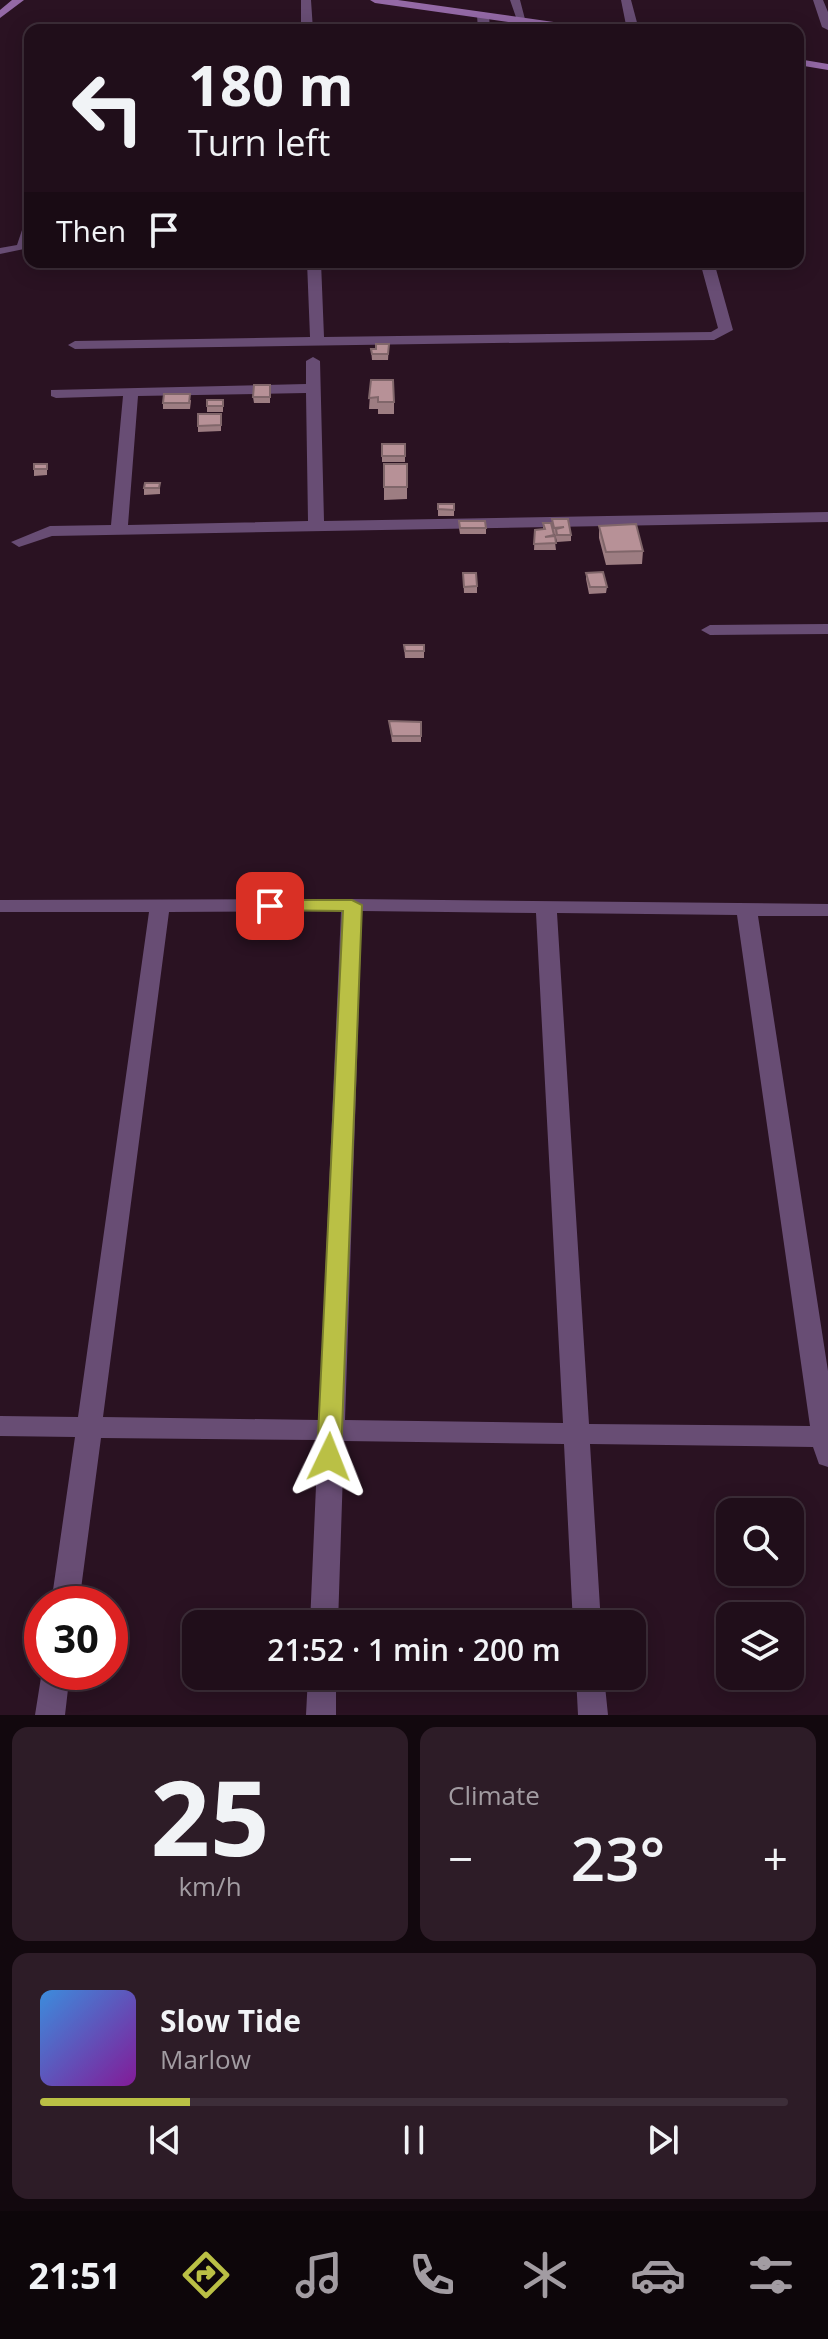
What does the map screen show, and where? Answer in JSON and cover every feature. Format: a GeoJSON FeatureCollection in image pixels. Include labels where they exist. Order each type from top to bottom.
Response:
{"type":"FeatureCollection","features":[{"type":"Feature","properties":{"kind":"main road"},"geometry":{"type":"LineString","coordinates":[[0,15],[19,0]]}},
{"type":"Feature","properties":{"kind":"main road"},"geometry":{"type":"LineString","coordinates":[[375,0],[544,24]]}},
{"type":"Feature","properties":{"kind":"main road"},"geometry":{"type":"LineString","coordinates":[[804,63],[828,67]]}},
{"type":"Feature","properties":{"kind":"street"},"geometry":{"type":"LineString","coordinates":[[306,0],[307,24]]}},
{"type":"Feature","properties":{"kind":"street"},"geometry":{"type":"LineString","coordinates":[[515,0],[522,21]]}},
{"type":"Feature","properties":{"kind":"street"},"geometry":{"type":"LineString","coordinates":[[626,0],[632,24]]}},
{"type":"Feature","properties":{"kind":"street"},"geometry":{"type":"LineString","coordinates":[[818,0],[828,27]]}},
{"type":"Feature","properties":{"kind":"street"},"geometry":{"type":"LineString","coordinates":[[483,15],[484,24]]}},
{"type":"Feature","properties":{"kind":"street"},"geometry":{"type":"LineString","coordinates":[[314,268],[317,342]]}},
{"type":"Feature","properties":{"kind":"street"},"geometry":{"type":"LineString","coordinates":[[75,345],[714,336],[726,330],[709,268]]}},
{"type":"Feature","properties":{"kind":"street"},"geometry":{"type":"LineString","coordinates":[[313,361],[316,528]]}},
{"type":"Feature","properties":{"kind":"street"},"geometry":{"type":"LineString","coordinates":[[56,393],[315,388]]}},
{"type":"Feature","properties":{"kind":"street"},"geometry":{"type":"LineString","coordinates":[[119,532],[131,392]]}},
{"type":"Feature","properties":{"kind":"street"},"geometry":{"type":"LineString","coordinates":[[19,542],[50,531],[828,517]]}},
{"type":"Feature","properties":{"kind":"street"},"geometry":{"type":"LineString","coordinates":[[710,630],[828,629]]}},
{"type":"Feature","properties":{"kind":"street"},"geometry":{"type":"LineString","coordinates":[[324,1610],[352,905]]}},
{"type":"Feature","properties":{"kind":"street"},"geometry":{"type":"LineString","coordinates":[[0,906],[352,905],[828,910]]}},
{"type":"Feature","properties":{"kind":"street"},"geometry":{"type":"LineString","coordinates":[[67,1586],[160,906]]}},
{"type":"Feature","properties":{"kind":"street"},"geometry":{"type":"LineString","coordinates":[[546,907],[586,1610]]}},
{"type":"Feature","properties":{"kind":"street"},"geometry":{"type":"LineString","coordinates":[[0,1426],[574,1432],[827,1444],[747,910]]}},
{"type":"Feature","properties":{"kind":"street"},"geometry":{"type":"LineString","coordinates":[[50,1715],[53,1690]]}},
{"type":"Feature","properties":{"kind":"street"},"geometry":{"type":"LineString","coordinates":[[321,1715],[322,1690]]}},
{"type":"Feature","properties":{"kind":"street"},"geometry":{"type":"LineString","coordinates":[[591,1690],[593,1715]]}},
{"type":"Feature","properties":{"kind":"lane"},"geometry":{"type":"LineString","coordinates":[[0,251],[21,247],[24,238]]}},
{"type":"Feature","properties":{"kind":"building"},"geometry":{"type":"Polygon","coordinates":[[[376,344],[389,344],[388,354],[372,354],[371,349],[376,349],[376,344]]]}},
{"type":"Feature","properties":{"kind":"building"},"geometry":{"type":"Polygon","coordinates":[[[371,380],[393,380],[394,402],[378,402],[378,397],[369,398],[371,380]]]}},
{"type":"Feature","properties":{"kind":"building"},"geometry":{"type":"Polygon","coordinates":[[[254,385],[270,385],[270,397],[253,397],[254,385]]]}},
{"type":"Feature","properties":{"kind":"building"},"geometry":{"type":"Polygon","coordinates":[[[164,394],[190,394],[189,403],[163,403],[164,394]]]}},
{"type":"Feature","properties":{"kind":"building"},"geometry":{"type":"Polygon","coordinates":[[[207,400],[223,400],[223,406],[207,406],[207,400]]]}},
{"type":"Feature","properties":{"kind":"building"},"geometry":{"type":"Polygon","coordinates":[[[198,414],[221,414],[221,425],[198,426],[198,414]]]}},
{"type":"Feature","properties":{"kind":"building"},"geometry":{"type":"Polygon","coordinates":[[[382,444],[405,444],[405,456],[382,456],[382,444]]]}},
{"type":"Feature","properties":{"kind":"building"},"geometry":{"type":"Polygon","coordinates":[[[34,464],[47,464],[47,469],[34,469],[34,464]]]}},
{"type":"Feature","properties":{"kind":"building"},"geometry":{"type":"Polygon","coordinates":[[[384,464],[407,464],[407,487],[384,487],[384,464]]]}},
{"type":"Feature","properties":{"kind":"building"},"geometry":{"type":"Polygon","coordinates":[[[145,483],[160,483],[159,488],[144,488],[145,483]]]}},
{"type":"Feature","properties":{"kind":"building"},"geometry":{"type":"Polygon","coordinates":[[[438,504],[454,504],[454,510],[438,509],[438,504]]]}},
{"type":"Feature","properties":{"kind":"building"},"geometry":{"type":"Polygon","coordinates":[[[552,519],[568,519],[571,535],[557,535],[556,529],[564,527],[554,528],[552,519]]]}},
{"type":"Feature","properties":{"kind":"building"},"geometry":{"type":"Polygon","coordinates":[[[459,521],[485,521],[486,528],[460,528],[459,521]]]}},
{"type":"Feature","properties":{"kind":"building"},"geometry":{"type":"Polygon","coordinates":[[[543,523],[551,523],[554,535],[545,537],[555,536],[556,543],[534,544],[535,530],[545,529],[543,523]]]}},
{"type":"Feature","properties":{"kind":"building"},"geometry":{"type":"Polygon","coordinates":[[[636,524],[643,551],[606,552],[599,526],[636,524]]]}},
{"type":"Feature","properties":{"kind":"building"},"geometry":{"type":"Polygon","coordinates":[[[603,572],[607,587],[590,587],[586,573],[603,572]]]}},
{"type":"Feature","properties":{"kind":"building"},"geometry":{"type":"Polygon","coordinates":[[[463,573],[476,573],[477,586],[464,587],[463,573]]]}},
{"type":"Feature","properties":{"kind":"building"},"geometry":{"type":"Polygon","coordinates":[[[404,645],[424,645],[424,651],[405,651],[404,645]]]}},
{"type":"Feature","properties":{"kind":"building"},"geometry":{"type":"Polygon","coordinates":[[[389,721],[421,722],[421,736],[392,736],[389,721]]]}},
{"type":"Feature","properties":{"kind":"route"},"geometry":{"type":"LineString","coordinates":[[270,906],[352,905],[329,1457]]}}]}
